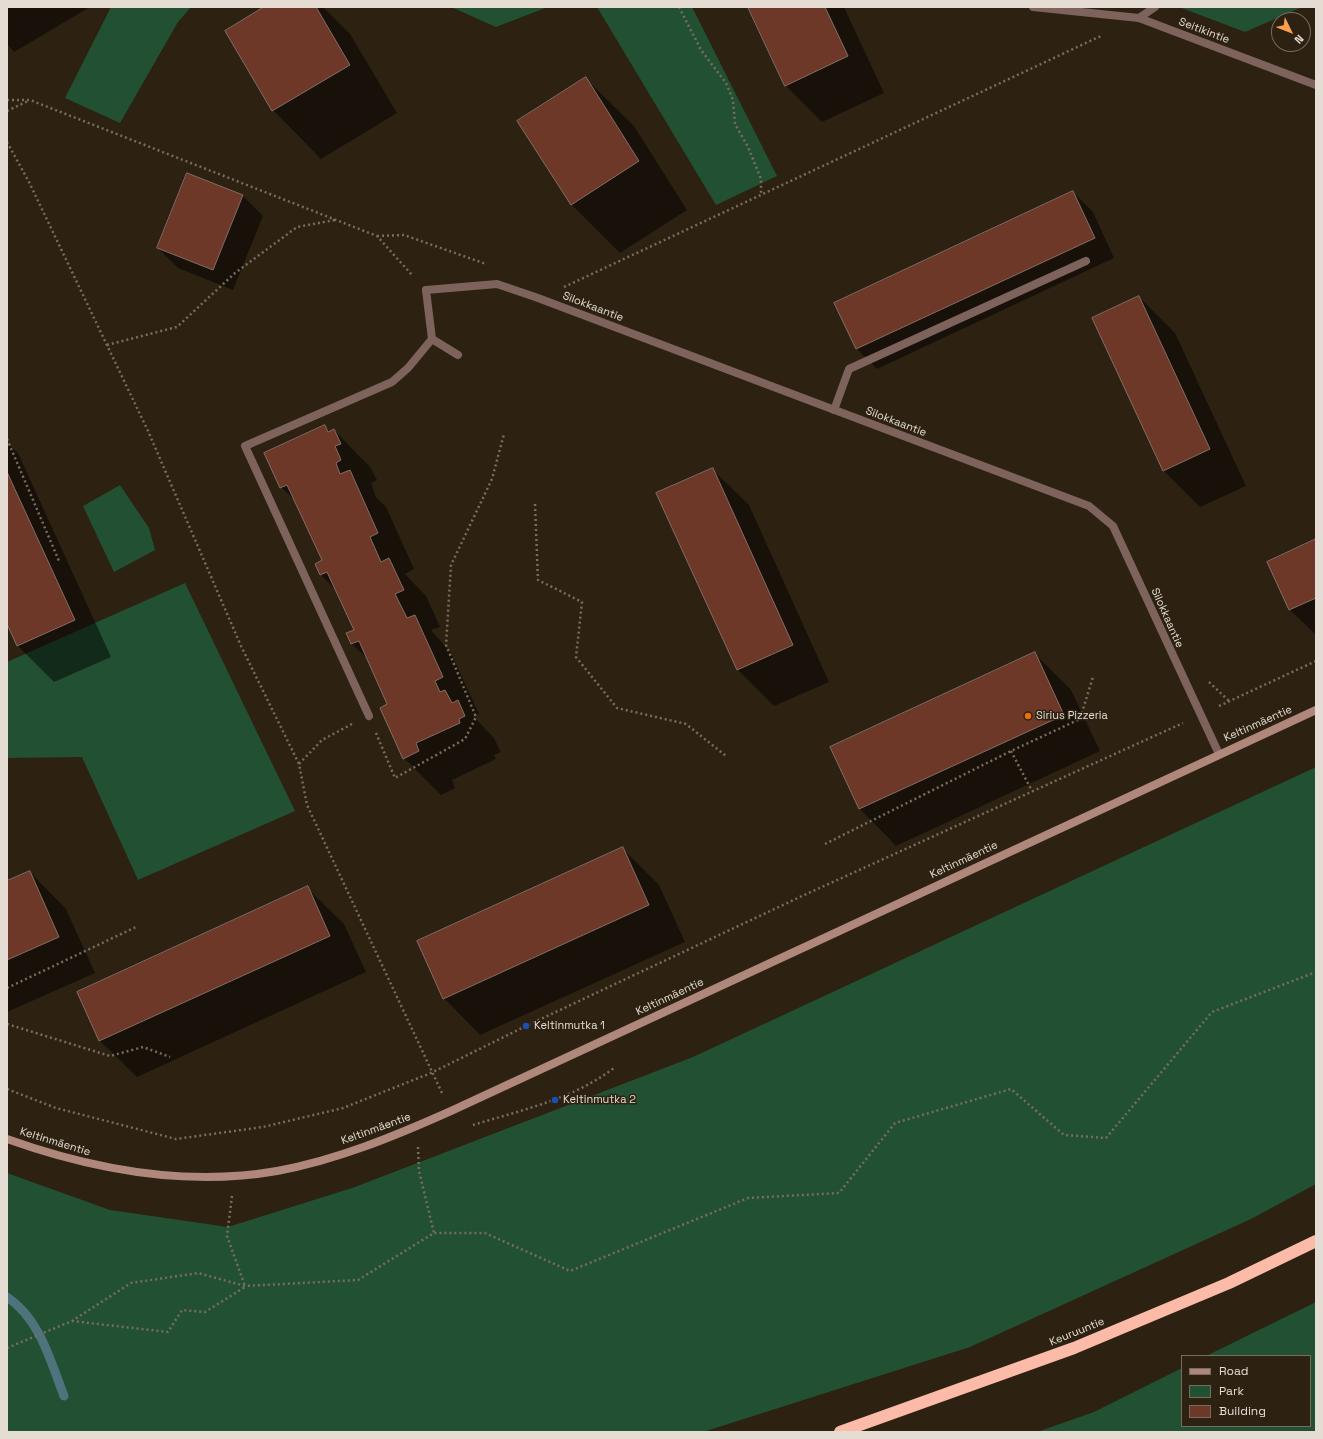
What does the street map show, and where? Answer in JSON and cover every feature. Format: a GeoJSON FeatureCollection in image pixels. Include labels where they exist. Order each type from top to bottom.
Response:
{"type":"FeatureCollection","features":[{"type":"Feature","properties":{"kind":"highway","name":"Keuruuntie"},"geometry":{"type":"LineString","coordinates":[[840,1432],[1074,1348],[1229,1283],[1316,1241]]}},
{"type":"Feature","properties":{"kind":"main road","name":"Keltinmäentie"},"geometry":{"type":"LineString","coordinates":[[7,1139],[56,1156],[111,1169],[172,1177],[234,1176],[278,1171],[361,1147],[417,1126],[1316,710]]}},
{"type":"Feature","properties":{"kind":"street","name":"Seitikintie"},"geometry":{"type":"LineString","coordinates":[[1033,7],[1139,18],[1316,85]]}},
{"type":"Feature","properties":{"kind":"street"},"geometry":{"type":"LineString","coordinates":[[1139,18],[1155,7]]}},
{"type":"Feature","properties":{"kind":"street"},"geometry":{"type":"LineString","coordinates":[[834,410],[849,369],[1086,261]]}},
{"type":"Feature","properties":{"kind":"street","name":"Silokkaantie"},"geometry":{"type":"LineString","coordinates":[[426,290],[497,284],[538,298],[1089,506],[1113,526],[1219,754]]}},
{"type":"Feature","properties":{"kind":"street"},"geometry":{"type":"LineString","coordinates":[[369,716],[245,446],[392,382],[408,368],[432,339],[426,290]]}},
{"type":"Feature","properties":{"kind":"street"},"geometry":{"type":"LineString","coordinates":[[432,339],[458,356]]}},
{"type":"Feature","properties":{"kind":"path"},"geometry":{"type":"LineString","coordinates":[[679,7],[701,50],[726,83],[733,100],[735,124],[748,147],[761,179],[761,194]]}},
{"type":"Feature","properties":{"kind":"path"},"geometry":{"type":"LineString","coordinates":[[538,298],[1139,18]]}},
{"type":"Feature","properties":{"kind":"path"},"geometry":{"type":"LineString","coordinates":[[7,100],[30,100],[377,236],[426,290]]}},
{"type":"Feature","properties":{"kind":"path"},"geometry":{"type":"LineString","coordinates":[[7,111],[30,100]]}},
{"type":"Feature","properties":{"kind":"path"},"geometry":{"type":"LineString","coordinates":[[7,142],[29,182],[148,431],[241,646],[299,764],[307,805],[432,1073]]}},
{"type":"Feature","properties":{"kind":"path"},"geometry":{"type":"LineString","coordinates":[[107,345],[177,327],[234,273],[297,227],[336,220]]}},
{"type":"Feature","properties":{"kind":"path"},"geometry":{"type":"LineString","coordinates":[[299,764],[322,740],[369,716],[395,778],[465,739],[476,717],[446,645],[451,565],[492,479],[504,434]]}},
{"type":"Feature","properties":{"kind":"path"},"geometry":{"type":"LineString","coordinates":[[7,439],[59,561]]}},
{"type":"Feature","properties":{"kind":"path"},"geometry":{"type":"LineString","coordinates":[[535,504],[538,580],[582,602],[576,657],[617,708],[686,724],[726,756]]}},
{"type":"Feature","properties":{"kind":"path"},"geometry":{"type":"LineString","coordinates":[[7,1089],[56,1108],[176,1139],[263,1127],[343,1108],[432,1073],[526,1026],[788,903],[1316,661]]}},
{"type":"Feature","properties":{"kind":"path"},"geometry":{"type":"LineString","coordinates":[[825,844],[1011,751],[1080,719],[1093,677]]}},
{"type":"Feature","properties":{"kind":"path"},"geometry":{"type":"LineString","coordinates":[[1011,751],[1032,791]]}},
{"type":"Feature","properties":{"kind":"path"},"geometry":{"type":"LineString","coordinates":[[7,988],[136,927]]}},
{"type":"Feature","properties":{"kind":"path"},"geometry":{"type":"LineString","coordinates":[[7,1348],[72,1321],[131,1283],[198,1273],[245,1286],[358,1280],[434,1233],[486,1233],[570,1271],[748,1198],[839,1193],[895,1123],[1011,1089],[1064,1136],[1106,1138],[1212,1012],[1316,972]]}},
{"type":"Feature","properties":{"kind":"path"},"geometry":{"type":"LineString","coordinates":[[7,1024],[110,1056],[143,1047],[170,1057]]}},
{"type":"Feature","properties":{"kind":"path"},"geometry":{"type":"LineString","coordinates":[[466,1127],[555,1100],[596,1082],[614,1068]]}},
{"type":"Feature","properties":{"kind":"path"},"geometry":{"type":"LineString","coordinates":[[417,1126],[419,1171],[434,1233]]}},
{"type":"Feature","properties":{"kind":"path"},"geometry":{"type":"LineString","coordinates":[[234,1176],[228,1236],[245,1286]]}},
{"type":"Feature","properties":{"kind":"path"},"geometry":{"type":"LineString","coordinates":[[72,1321],[168,1332],[182,1310],[204,1312],[245,1286]]}},
{"type":"Feature","properties":{"kind":"green space"},"geometry":{"type":"Polygon","coordinates":[[[111,7],[191,7],[178,22],[120,123],[65,98],[111,7]]]}},
{"type":"Feature","properties":{"kind":"green space"},"geometry":{"type":"Polygon","coordinates":[[[451,7],[548,7],[496,27],[451,7]]]}},
{"type":"Feature","properties":{"kind":"green space"},"geometry":{"type":"Polygon","coordinates":[[[597,7],[692,7],[777,176],[716,205],[597,7]]]}},
{"type":"Feature","properties":{"kind":"green space"},"geometry":{"type":"Polygon","coordinates":[[[1179,7],[1302,7],[1291,12],[1271,12],[1271,21],[1245,32],[1179,7]]]}},
{"type":"Feature","properties":{"kind":"green space"},"geometry":{"type":"Polygon","coordinates":[[[120,485],[149,528],[155,550],[114,572],[83,506],[120,485]]]}},
{"type":"Feature","properties":{"kind":"green space"},"geometry":{"type":"Polygon","coordinates":[[[185,583],[295,811],[138,880],[82,757],[7,758],[7,662],[185,583]]]}},
{"type":"Feature","properties":{"kind":"green space"},"geometry":{"type":"Polygon","coordinates":[[[1316,767],[1316,1184],[1251,1219],[970,1347],[703,1432],[7,1432],[7,1173],[110,1210],[228,1227],[355,1187],[693,1057],[1316,767]]]}},
{"type":"Feature","properties":{"kind":"green space"},"geometry":{"type":"Polygon","coordinates":[[[1316,1302],[1316,1432],[1037,1432],[1094,1412],[1181,1368],[1181,1427],[1311,1427],[1311,1355],[1208,1355],[1316,1302]]]}},
{"type":"Feature","properties":{"kind":"building"},"geometry":{"type":"Polygon","coordinates":[[[264,7],[316,7],[350,65],[272,111],[225,31],[264,7]]]}},
{"type":"Feature","properties":{"kind":"building"},"geometry":{"type":"Polygon","coordinates":[[[748,7],[825,7],[848,56],[785,86],[748,7]]]}},
{"type":"Feature","properties":{"kind":"building"},"geometry":{"type":"Polygon","coordinates":[[[586,77],[639,161],[571,205],[517,121],[586,77]]]}},
{"type":"Feature","properties":{"kind":"building"},"geometry":{"type":"Polygon","coordinates":[[[187,173],[243,195],[213,270],[157,248],[187,173]]]}},
{"type":"Feature","properties":{"kind":"building"},"geometry":{"type":"Polygon","coordinates":[[[1073,191],[1095,238],[856,349],[834,303],[1073,191]]]}},
{"type":"Feature","properties":{"kind":"building"},"geometry":{"type":"Polygon","coordinates":[[[1139,296],[1210,449],[1163,471],[1092,318],[1139,296]]]}},
{"type":"Feature","properties":{"kind":"building"},"geometry":{"type":"Polygon","coordinates":[[[325,425],[328,432],[334,429],[341,444],[335,446],[341,460],[336,463],[340,474],[350,470],[378,533],[370,537],[381,562],[389,558],[404,590],[395,594],[407,618],[415,615],[443,677],[435,681],[440,692],[445,690],[452,703],[458,700],[465,716],[459,719],[460,723],[416,743],[419,751],[403,759],[380,708],[387,704],[359,641],[351,644],[346,633],[354,630],[327,572],[320,575],[315,564],[322,560],[287,485],[280,488],[264,453],[325,425]]]}},
{"type":"Feature","properties":{"kind":"building"},"geometry":{"type":"Polygon","coordinates":[[[713,468],[793,645],[737,670],[656,493],[713,468]]]}},
{"type":"Feature","properties":{"kind":"building"},"geometry":{"type":"Polygon","coordinates":[[[7,472],[75,620],[17,646],[7,624],[7,472]]]}},
{"type":"Feature","properties":{"kind":"building"},"geometry":{"type":"Polygon","coordinates":[[[1316,539],[1316,598],[1289,610],[1267,562],[1316,539]]]}},
{"type":"Feature","properties":{"kind":"building"},"geometry":{"type":"Polygon","coordinates":[[[1035,652],[1064,715],[859,809],[830,747],[1035,652]]]}},
{"type":"Feature","properties":{"kind":"building"},"geometry":{"type":"Polygon","coordinates":[[[623,847],[649,905],[443,999],[417,941],[623,847]]]}},
{"type":"Feature","properties":{"kind":"building"},"geometry":{"type":"Polygon","coordinates":[[[30,871],[59,937],[7,960],[7,881],[30,871]]]}},
{"type":"Feature","properties":{"kind":"building"},"geometry":{"type":"Polygon","coordinates":[[[308,886],[330,936],[99,1041],[77,992],[308,886]]]}},
{"type":"Feature","properties":{"kind":"waterway"},"geometry":{"type":"LineString","coordinates":[[7,1297],[18,1306],[36,1328],[49,1355],[64,1396]]}},
{"type":"Feature","properties":{"kind":"place","name":"Sirius Pizzeria"},"geometry":{"type":"Point","coordinates":[1028,716]}},
{"type":"Feature","properties":{"kind":"place","name":"Keltinmutka 1"},"geometry":{"type":"Point","coordinates":[526,1026]}},
{"type":"Feature","properties":{"kind":"place","name":"Keltinmutka 2"},"geometry":{"type":"Point","coordinates":[555,1100]}}]}
